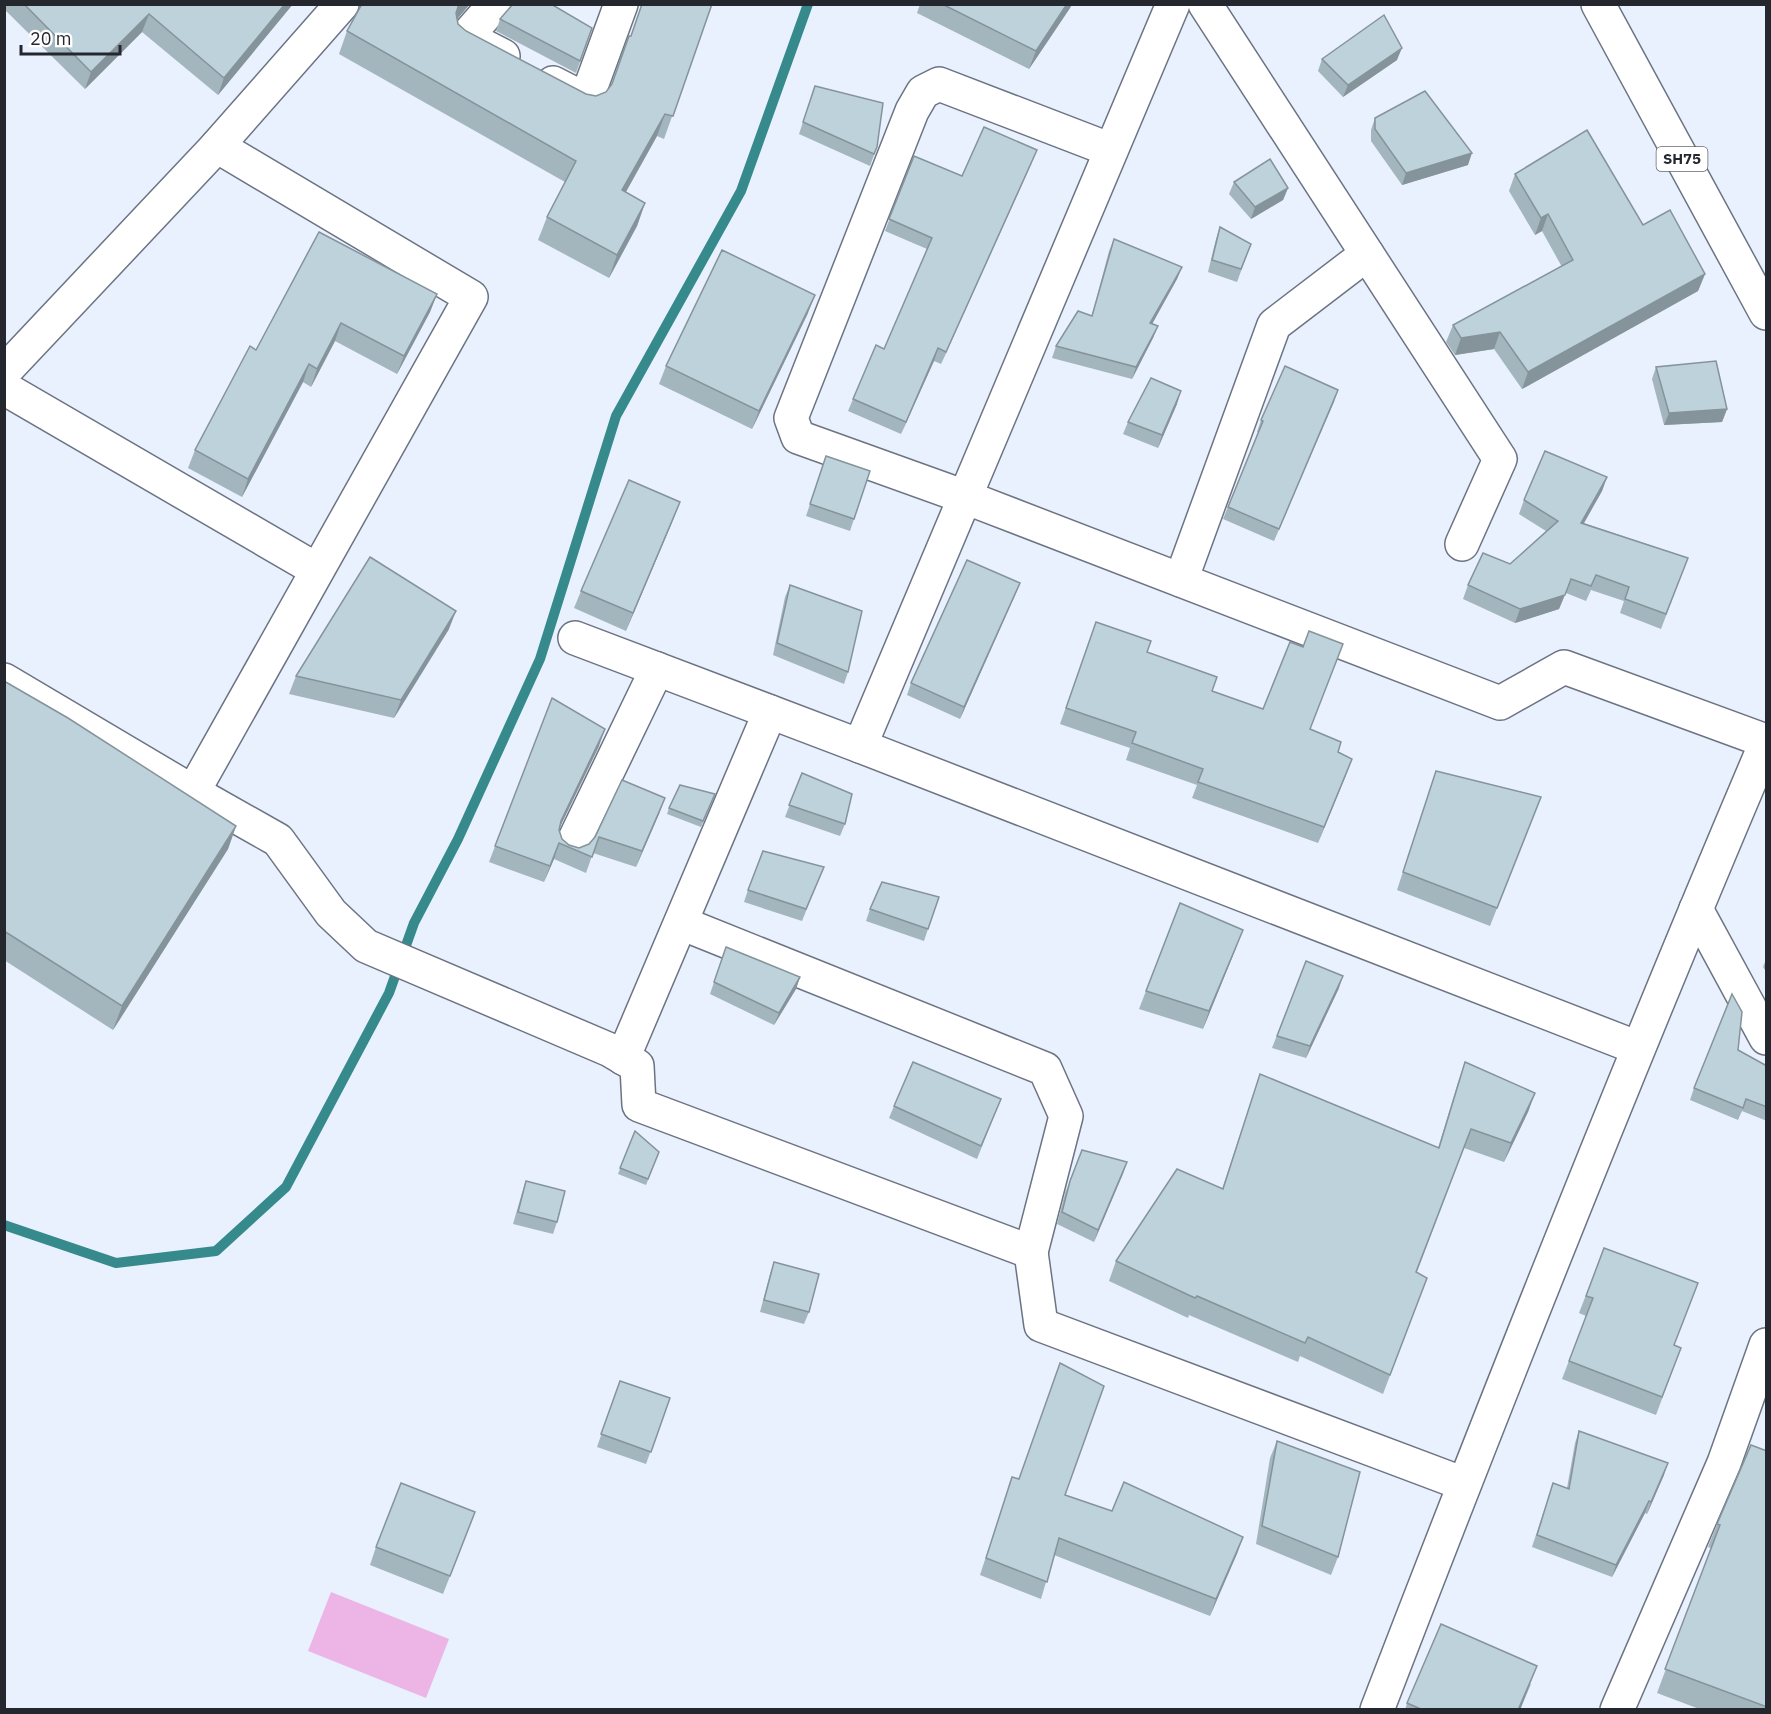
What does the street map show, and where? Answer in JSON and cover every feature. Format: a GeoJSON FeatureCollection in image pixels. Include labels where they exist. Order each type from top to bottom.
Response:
{"type":"FeatureCollection","features":[{"type":"Feature","properties":{"kind":"street"},"geometry":{"type":"LineString","coordinates":[[4,372],[217,146],[342,4]]}},
{"type":"Feature","properties":{"kind":"street"},"geometry":{"type":"LineString","coordinates":[[495,4],[466,36],[586,100],[621,4]]}},
{"type":"Feature","properties":{"kind":"street"},"geometry":{"type":"LineString","coordinates":[[860,746],[1173,4]]}},
{"type":"Feature","properties":{"kind":"street"},"geometry":{"type":"LineString","coordinates":[[1205,4],[1500,459],[1462,544]]}},
{"type":"Feature","properties":{"kind":"street","name":"SH75"},"geometry":{"type":"LineString","coordinates":[[1598,4],[1767,313]]}},
{"type":"Feature","properties":{"kind":"street"},"geometry":{"type":"LineString","coordinates":[[1111,150],[939,84],[923,92],[912,111],[791,418],[798,437],[965,497],[1500,703],[1564,667],[1767,742],[1638,1048],[1464,1484],[1377,1710]]}},
{"type":"Feature","properties":{"kind":"street"},"geometry":{"type":"LineString","coordinates":[[193,792],[471,297],[217,146]]}},
{"type":"Feature","properties":{"kind":"street"},"geometry":{"type":"LineString","coordinates":[[1181,580],[1274,325],[1367,254]]}},
{"type":"Feature","properties":{"kind":"street"},"geometry":{"type":"LineString","coordinates":[[4,388],[317,570]]}},
{"type":"Feature","properties":{"kind":"street"},"geometry":{"type":"LineString","coordinates":[[575,638],[1638,1048]]}},
{"type":"Feature","properties":{"kind":"street"},"geometry":{"type":"LineString","coordinates":[[572,845],[657,669]]}},
{"type":"Feature","properties":{"kind":"street"},"geometry":{"type":"LineString","coordinates":[[4,680],[278,840],[332,913],[366,946],[610,1050],[637,1066],[639,1105],[1031,1252]]}},
{"type":"Feature","properties":{"kind":"street"},"geometry":{"type":"LineString","coordinates":[[623,1058],[770,712]]}},
{"type":"Feature","properties":{"kind":"street"},"geometry":{"type":"LineString","coordinates":[[1696,909],[1767,1038]]}},
{"type":"Feature","properties":{"kind":"street"},"geometry":{"type":"LineString","coordinates":[[681,923],[1045,1069],[1066,1116],[1031,1252],[1041,1325],[1464,1484]]}},
{"type":"Feature","properties":{"kind":"street"},"geometry":{"type":"LineString","coordinates":[[1617,1710],[1724,1463],[1767,1345]]}},
{"type":"Feature","properties":{"kind":"shaded area"},"geometry":{"type":"Polygon","coordinates":[[[331,1592],[449,1639],[426,1698],[308,1651],[331,1592]]]}},
{"type":"Feature","properties":{"kind":"building"},"geometry":{"type":"Polygon","coordinates":[[[24,4],[285,4],[224,78],[149,14],[91,72],[24,4]]]}},
{"type":"Feature","properties":{"kind":"building"},"geometry":{"type":"Polygon","coordinates":[[[362,4],[459,4],[456,13],[458,24],[466,31],[586,94],[596,96],[606,92],[612,84],[642,4],[712,4],[673,116],[665,114],[622,190],[645,203],[617,255],[547,217],[576,161],[347,31],[362,4]]]}},
{"type":"Feature","properties":{"kind":"building"},"geometry":{"type":"Polygon","coordinates":[[[513,4],[551,4],[592,28],[580,61],[500,19],[513,4]]]}},
{"type":"Feature","properties":{"kind":"building"},"geometry":{"type":"Polygon","coordinates":[[[942,4],[1067,4],[1036,51],[942,4]]]}},
{"type":"Feature","properties":{"kind":"building"},"geometry":{"type":"Polygon","coordinates":[[[1384,15],[1402,48],[1348,85],[1322,59],[1384,15]]]}},
{"type":"Feature","properties":{"kind":"building"},"geometry":{"type":"Polygon","coordinates":[[[815,86],[883,103],[874,154],[803,122],[815,86]]]}},
{"type":"Feature","properties":{"kind":"building"},"geometry":{"type":"Polygon","coordinates":[[[1425,91],[1472,153],[1406,173],[1375,129],[1375,118],[1425,91]]]}},
{"type":"Feature","properties":{"kind":"building"},"geometry":{"type":"Polygon","coordinates":[[[984,127],[1037,150],[946,352],[938,348],[906,422],[853,399],[876,345],[884,349],[932,238],[889,219],[914,156],[962,176],[984,127]]]}},
{"type":"Feature","properties":{"kind":"building"},"geometry":{"type":"Polygon","coordinates":[[[1587,130],[1643,225],[1670,210],[1705,274],[1528,372],[1500,332],[1461,338],[1453,325],[1573,260],[1548,214],[1541,218],[1515,174],[1587,130]]]}},
{"type":"Feature","properties":{"kind":"building"},"geometry":{"type":"Polygon","coordinates":[[[1270,159],[1288,188],[1255,207],[1234,182],[1270,159]]]}},
{"type":"Feature","properties":{"kind":"building"},"geometry":{"type":"Polygon","coordinates":[[[1220,227],[1251,244],[1241,269],[1212,260],[1220,227]]]}},
{"type":"Feature","properties":{"kind":"building"},"geometry":{"type":"Polygon","coordinates":[[[319,232],[437,294],[404,356],[341,323],[317,369],[309,364],[248,479],[195,450],[250,346],[256,350],[319,232]]]}},
{"type":"Feature","properties":{"kind":"building"},"geometry":{"type":"Polygon","coordinates":[[[1114,239],[1182,267],[1150,323],[1158,326],[1136,367],[1056,346],[1078,311],[1092,316],[1114,239]]]}},
{"type":"Feature","properties":{"kind":"building"},"geometry":{"type":"Polygon","coordinates":[[[722,250],[815,295],[759,411],[666,366],[722,250]]]}},
{"type":"Feature","properties":{"kind":"building"},"geometry":{"type":"Polygon","coordinates":[[[1716,361],[1727,409],[1669,413],[1656,367],[1716,361]]]}},
{"type":"Feature","properties":{"kind":"building"},"geometry":{"type":"Polygon","coordinates":[[[1285,366],[1338,390],[1279,529],[1228,507],[1263,421],[1261,420],[1285,366]]]}},
{"type":"Feature","properties":{"kind":"building"},"geometry":{"type":"Polygon","coordinates":[[[1151,378],[1181,391],[1162,435],[1128,422],[1151,378]]]}},
{"type":"Feature","properties":{"kind":"building"},"geometry":{"type":"Polygon","coordinates":[[[1545,451],[1607,477],[1581,523],[1688,558],[1666,614],[1625,599],[1629,587],[1596,575],[1591,586],[1571,579],[1565,595],[1520,609],[1468,585],[1483,553],[1510,564],[1558,521],[1524,500],[1545,451]]]}},
{"type":"Feature","properties":{"kind":"building"},"geometry":{"type":"Polygon","coordinates":[[[826,456],[870,471],[854,519],[810,504],[826,456]]]}},
{"type":"Feature","properties":{"kind":"building"},"geometry":{"type":"Polygon","coordinates":[[[629,480],[680,502],[633,613],[581,591],[629,480]]]}},
{"type":"Feature","properties":{"kind":"building"},"geometry":{"type":"Polygon","coordinates":[[[370,557],[456,611],[401,700],[296,676],[370,557]]]}},
{"type":"Feature","properties":{"kind":"building"},"geometry":{"type":"Polygon","coordinates":[[[967,560],[1020,583],[964,707],[911,683],[967,560]]]}},
{"type":"Feature","properties":{"kind":"building"},"geometry":{"type":"Polygon","coordinates":[[[790,585],[862,611],[848,672],[777,643],[790,585]]]}},
{"type":"Feature","properties":{"kind":"building"},"geometry":{"type":"Polygon","coordinates":[[[1096,622],[1151,641],[1147,652],[1217,677],[1212,691],[1263,709],[1290,642],[1303,647],[1309,631],[1343,644],[1310,729],[1341,742],[1338,752],[1352,759],[1324,827],[1198,782],[1203,769],[1132,743],[1136,732],[1066,708],[1096,622]]]}},
{"type":"Feature","properties":{"kind":"building"},"geometry":{"type":"Polygon","coordinates":[[[4,681],[68,718],[236,826],[122,1006],[4,931],[4,681]]]}},
{"type":"Feature","properties":{"kind":"building"},"geometry":{"type":"Polygon","coordinates":[[[552,698],[605,729],[561,821],[559,830],[562,839],[569,845],[579,848],[589,844],[595,837],[622,780],[665,798],[642,851],[599,837],[592,857],[559,843],[550,866],[495,846],[552,698]]]}},
{"type":"Feature","properties":{"kind":"building"},"geometry":{"type":"Polygon","coordinates":[[[1436,771],[1541,797],[1497,908],[1403,872],[1436,771]]]}},
{"type":"Feature","properties":{"kind":"building"},"geometry":{"type":"Polygon","coordinates":[[[802,773],[852,794],[845,824],[789,805],[802,773]]]}},
{"type":"Feature","properties":{"kind":"building"},"geometry":{"type":"Polygon","coordinates":[[[680,785],[715,794],[703,821],[669,808],[680,785]]]}},
{"type":"Feature","properties":{"kind":"building"},"geometry":{"type":"Polygon","coordinates":[[[763,851],[824,867],[806,909],[748,890],[763,851]]]}},
{"type":"Feature","properties":{"kind":"building"},"geometry":{"type":"Polygon","coordinates":[[[882,882],[939,897],[928,929],[870,909],[882,882]]]}},
{"type":"Feature","properties":{"kind":"building"},"geometry":{"type":"Polygon","coordinates":[[[1180,903],[1243,930],[1209,1011],[1146,991],[1180,903]]]}},
{"type":"Feature","properties":{"kind":"building"},"geometry":{"type":"Polygon","coordinates":[[[726,947],[800,977],[779,1013],[714,982],[726,947]]]}},
{"type":"Feature","properties":{"kind":"building"},"geometry":{"type":"Polygon","coordinates":[[[1306,961],[1343,976],[1310,1046],[1277,1036],[1306,961]]]}},
{"type":"Feature","properties":{"kind":"building"},"geometry":{"type":"Polygon","coordinates":[[[1732,994],[1742,1012],[1738,1050],[1767,1066],[1767,1107],[1746,1099],[1743,1108],[1694,1088],[1732,994]]]}},
{"type":"Feature","properties":{"kind":"building"},"geometry":{"type":"Polygon","coordinates":[[[913,1062],[1001,1099],[981,1146],[894,1106],[913,1062]]]}},
{"type":"Feature","properties":{"kind":"building"},"geometry":{"type":"Polygon","coordinates":[[[1465,1062],[1535,1093],[1511,1143],[1471,1129],[1416,1272],[1427,1278],[1390,1375],[1308,1337],[1305,1343],[1197,1296],[1195,1298],[1116,1261],[1177,1169],[1223,1189],[1260,1074],[1439,1148],[1465,1062]]]}},
{"type":"Feature","properties":{"kind":"building"},"geometry":{"type":"Polygon","coordinates":[[[635,1131],[659,1152],[648,1179],[620,1168],[635,1131]]]}},
{"type":"Feature","properties":{"kind":"building"},"geometry":{"type":"Polygon","coordinates":[[[1082,1150],[1127,1162],[1098,1230],[1062,1212],[1070,1181],[1082,1150]]]}},
{"type":"Feature","properties":{"kind":"building"},"geometry":{"type":"Polygon","coordinates":[[[526,1181],[565,1191],[557,1222],[518,1212],[526,1181]]]}},
{"type":"Feature","properties":{"kind":"building"},"geometry":{"type":"Polygon","coordinates":[[[1604,1248],[1698,1283],[1674,1345],[1681,1348],[1662,1397],[1569,1361],[1593,1298],[1586,1296],[1604,1248]]]}},
{"type":"Feature","properties":{"kind":"building"},"geometry":{"type":"Polygon","coordinates":[[[774,1262],[819,1274],[809,1312],[764,1300],[774,1262]]]}},
{"type":"Feature","properties":{"kind":"building"},"geometry":{"type":"Polygon","coordinates":[[[1060,1363],[1104,1386],[1065,1495],[1112,1511],[1124,1482],[1243,1537],[1216,1599],[1059,1538],[1047,1582],[986,1558],[1012,1477],[1019,1479],[1060,1363]]]}},
{"type":"Feature","properties":{"kind":"building"},"geometry":{"type":"Polygon","coordinates":[[[620,1381],[670,1398],[651,1452],[601,1434],[620,1381]]]}},
{"type":"Feature","properties":{"kind":"building"},"geometry":{"type":"Polygon","coordinates":[[[1579,1431],[1668,1463],[1651,1502],[1649,1501],[1616,1565],[1537,1535],[1553,1483],[1569,1489],[1579,1431]]]}},
{"type":"Feature","properties":{"kind":"building"},"geometry":{"type":"Polygon","coordinates":[[[1277,1441],[1360,1472],[1338,1557],[1262,1526],[1277,1441]]]}},
{"type":"Feature","properties":{"kind":"building"},"geometry":{"type":"Polygon","coordinates":[[[1751,1445],[1767,1451],[1767,1707],[1665,1669],[1720,1525],[1717,1524],[1751,1445]]]}},
{"type":"Feature","properties":{"kind":"building"},"geometry":{"type":"Polygon","coordinates":[[[401,1483],[475,1512],[450,1576],[376,1547],[401,1483]]]}},
{"type":"Feature","properties":{"kind":"building"},"geometry":{"type":"Polygon","coordinates":[[[1441,1624],[1537,1666],[1518,1710],[1423,1710],[1407,1703],[1441,1624]]]}},
{"type":"Feature","properties":{"kind":"waterway"},"geometry":{"type":"LineString","coordinates":[[4,1225],[116,1263],[216,1251],[286,1187],[389,993],[414,923],[458,839],[540,659],[616,416],[741,191],[808,4]]}}]}
